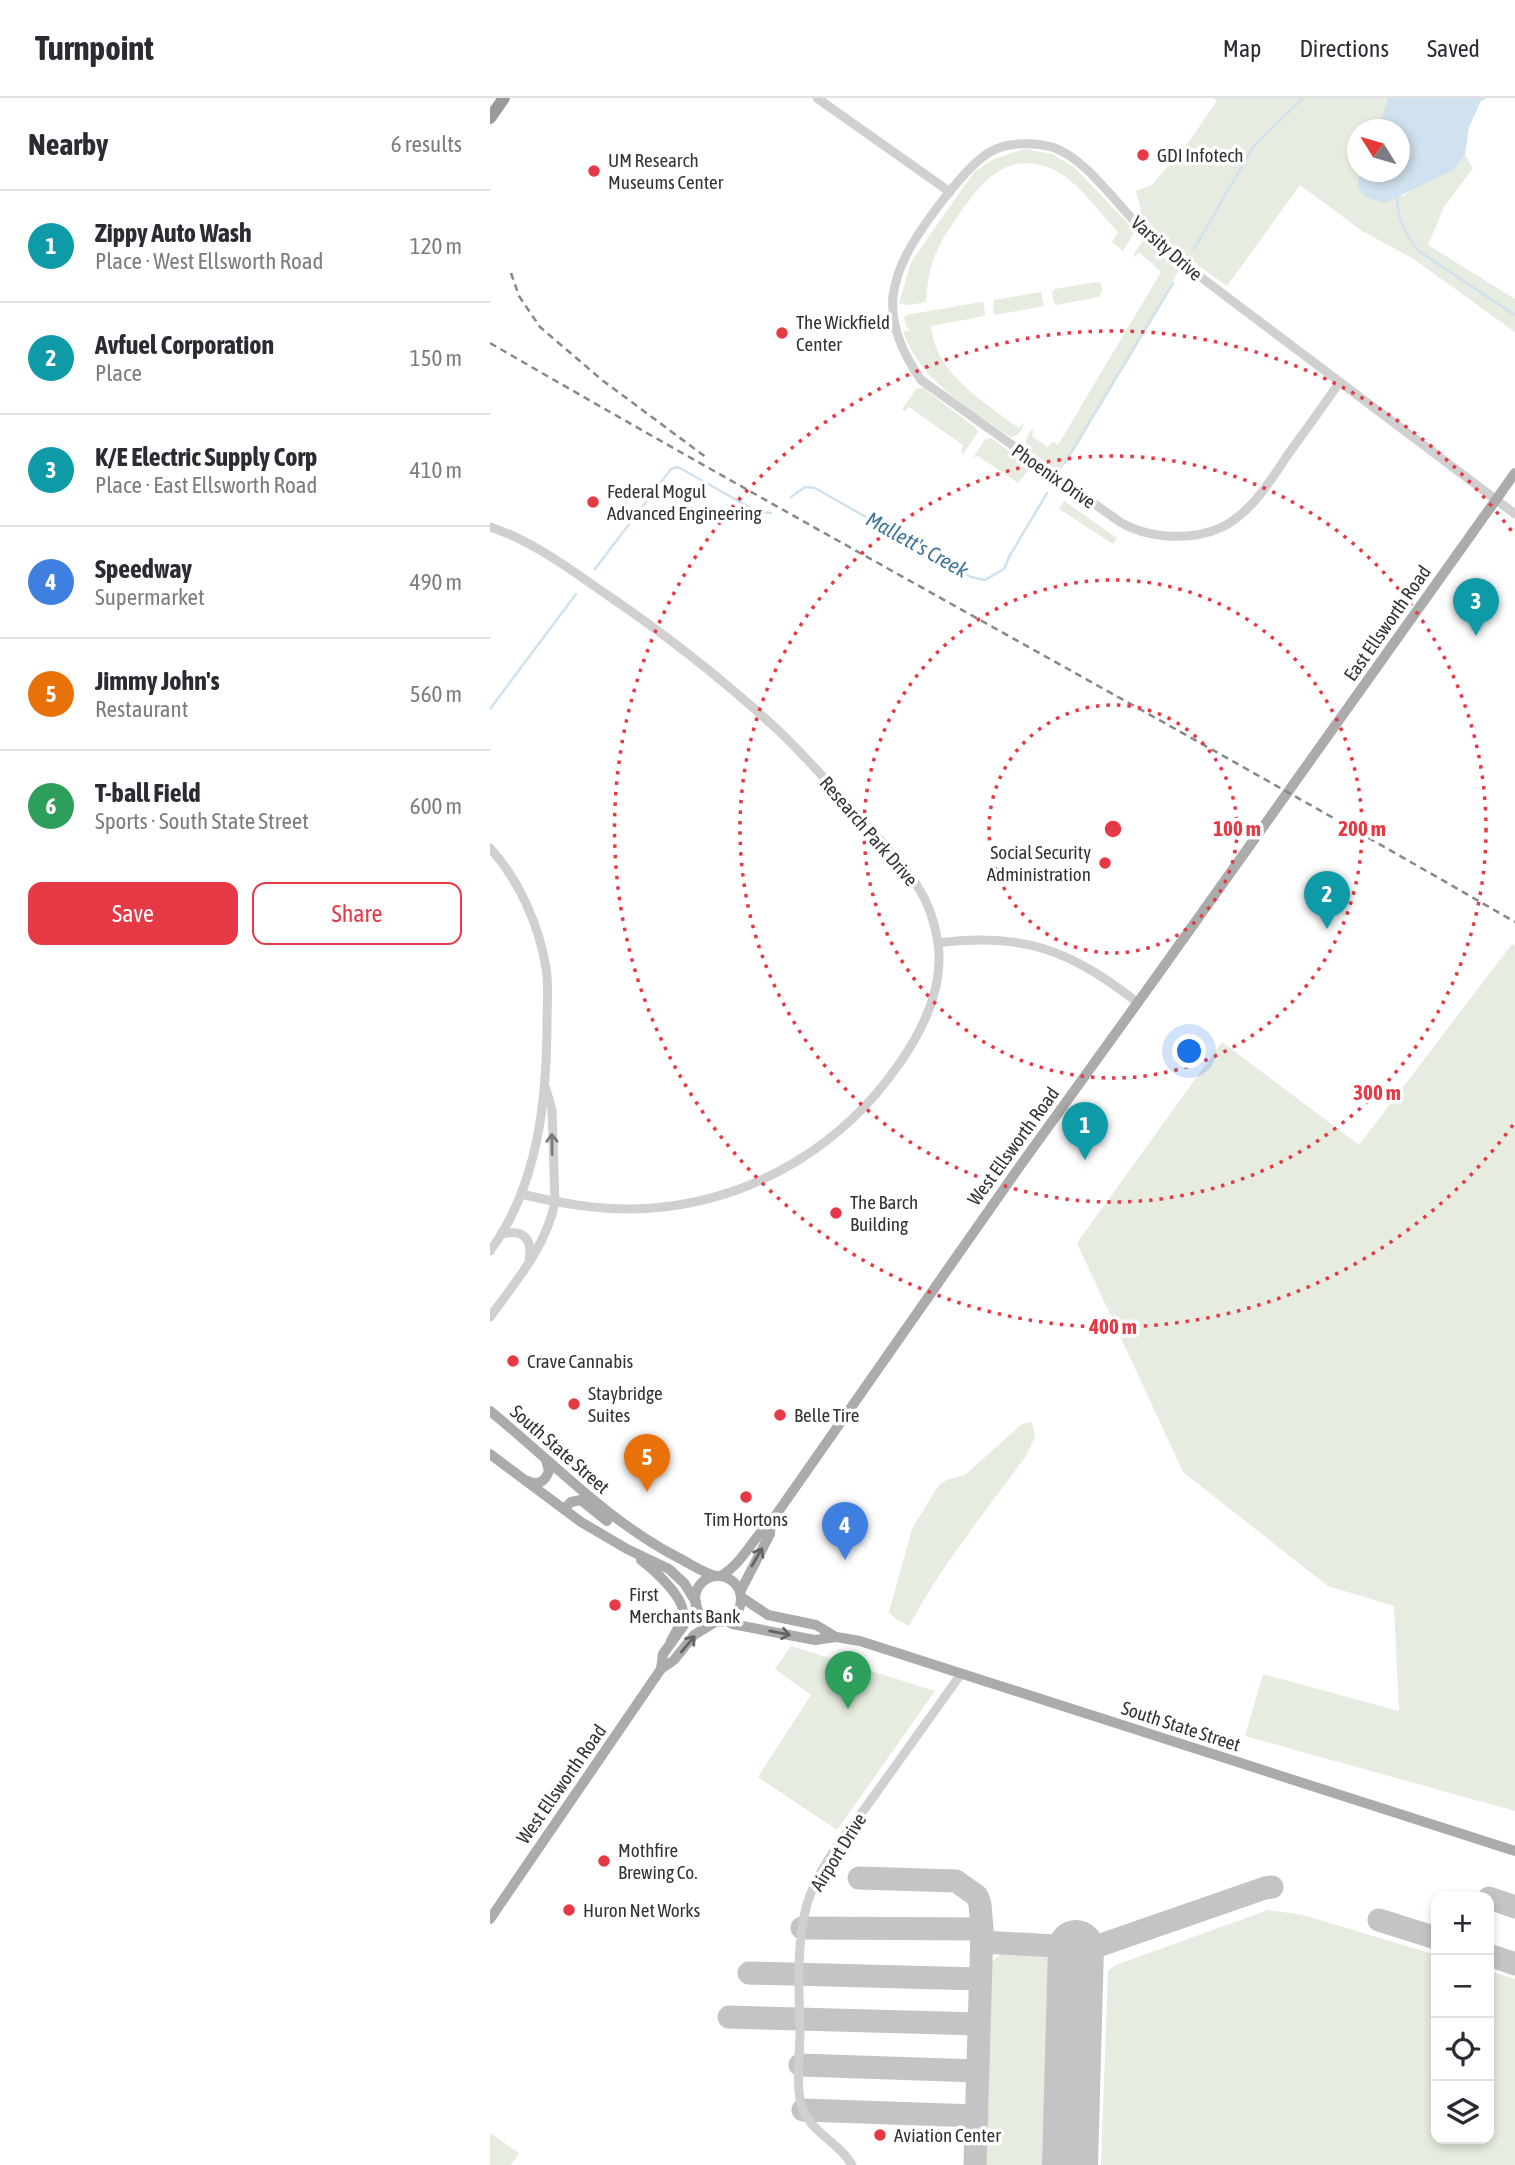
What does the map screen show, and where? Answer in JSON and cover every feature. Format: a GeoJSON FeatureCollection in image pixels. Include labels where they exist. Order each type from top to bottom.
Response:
{"type":"FeatureCollection","features":[{"type":"Feature","properties":{"kind":"highway"},"geometry":{"type":"LineString","coordinates":[[490,118],[504,98]]}},
{"type":"Feature","properties":{"kind":"main road","name":"East Ellsworth Road"},"geometry":{"type":"LineString","coordinates":[[1287,792],[1515,474]]}},
{"type":"Feature","properties":{"kind":"main road","name":"West Ellsworth Road"},"geometry":{"type":"LineString","coordinates":[[719,1576],[740,1560],[760,1531],[771,1522],[1015,1173],[1287,792]]}},
{"type":"Feature","properties":{"kind":"main road","name":"South State Street"},"geometry":{"type":"LineString","coordinates":[[490,1411],[624,1524],[704,1573],[719,1576]]}},
{"type":"Feature","properties":{"kind":"main road"},"geometry":{"type":"LineString","coordinates":[[490,1454],[600,1533],[677,1575],[696,1604],[707,1618],[721,1621],[736,1613],[740,1606],[740,1594],[734,1582],[719,1576],[710,1577],[697,1590],[696,1604]]}},
{"type":"Feature","properties":{"kind":"main road"},"geometry":{"type":"LineString","coordinates":[[522,1478],[537,1483],[544,1480],[550,1471],[547,1460]]}},
{"type":"Feature","properties":{"kind":"main road"},"geometry":{"type":"LineString","coordinates":[[564,1509],[571,1502],[581,1500],[612,1524],[624,1524]]}},
{"type":"Feature","properties":{"kind":"main road","name":"West Ellsworth Road"},"geometry":{"type":"LineString","coordinates":[[740,1594],[770,1534],[771,1522]]}},
{"type":"Feature","properties":{"kind":"main road"},"geometry":{"type":"LineString","coordinates":[[600,1533],[614,1535],[645,1551],[652,1542]]}},
{"type":"Feature","properties":{"kind":"main road"},"geometry":{"type":"LineString","coordinates":[[622,1546],[655,1572],[681,1603],[682,1616],[671,1641]]}},
{"type":"Feature","properties":{"kind":"main road","name":"South State Street"},"geometry":{"type":"LineString","coordinates":[[740,1594],[768,1615],[816,1625],[836,1637]]}},
{"type":"Feature","properties":{"kind":"main road","name":"West Ellsworth Road"},"geometry":{"type":"LineString","coordinates":[[661,1669],[663,1654],[696,1604]]}},
{"type":"Feature","properties":{"kind":"main road","name":"West Ellsworth Road"},"geometry":{"type":"LineString","coordinates":[[490,1919],[661,1669],[674,1660],[694,1635],[721,1621]]}},
{"type":"Feature","properties":{"kind":"main road","name":"South State Street"},"geometry":{"type":"LineString","coordinates":[[721,1621],[814,1640],[836,1637],[860,1641],[1515,1851]]}},
{"type":"Feature","properties":{"kind":"street"},"geometry":{"type":"LineString","coordinates":[[817,98],[950,192]]}},
{"type":"Feature","properties":{"kind":"street","name":"Varsity Drive"},"geometry":{"type":"LineString","coordinates":[[950,192],[969,168],[991,152],[1012,145],[1037,144],[1067,154],[1085,168],[1144,231],[1182,264],[1515,514]]}},
{"type":"Feature","properties":{"kind":"street","name":"Phoenix Drive"},"geometry":{"type":"LineString","coordinates":[[950,192],[904,259],[893,296],[896,330],[908,360],[921,380],[930,388],[1133,530],[1181,537],[1218,529],[1230,522],[1251,505],[1263,490],[1339,383]]}},
{"type":"Feature","properties":{"kind":"street","name":"Research Park Drive"},"geometry":{"type":"LineString","coordinates":[[490,527],[531,546],[626,607],[684,650],[781,733],[836,790],[918,886],[932,918],[940,968],[934,992],[916,1038],[888,1080],[869,1102],[820,1147],[789,1167],[725,1195],[662,1208],[638,1209],[555,1202],[521,1194]]}},
{"type":"Feature","properties":{"kind":"street"},"geometry":{"type":"LineString","coordinates":[[490,848],[510,874],[524,899],[547,971],[545,1086],[533,1155],[521,1194],[490,1251]]}},
{"type":"Feature","properties":{"kind":"street"},"geometry":{"type":"LineString","coordinates":[[938,943],[987,939],[1036,946],[1069,958],[1093,971],[1138,1003]]}},
{"type":"Feature","properties":{"kind":"street"},"geometry":{"type":"LineString","coordinates":[[490,1317],[547,1232],[555,1202],[552,1110],[545,1086]]}},
{"type":"Feature","properties":{"kind":"street"},"geometry":{"type":"LineString","coordinates":[[501,1234],[517,1233],[530,1242],[528,1263]]}},
{"type":"Feature","properties":{"kind":"street","name":"Airport Drive"},"geometry":{"type":"LineString","coordinates":[[852,2165],[842,2150],[823,2136],[810,2121],[803,2110],[799,2091],[799,1974],[807,1904],[816,1882],[836,1849],[961,1674]]}},
{"type":"Feature","properties":{"kind":"shaded area"},"geometry":{"type":"Polygon","coordinates":[[[1214,98],[1388,98],[1381,119],[1347,119],[1347,182],[1358,182],[1357,186],[1403,196],[1454,170],[1465,155],[1473,168],[1444,207],[1428,245],[1515,299],[1515,332],[1412,258],[1362,231],[1300,185],[1227,286],[1171,246],[1142,215],[1136,191],[1152,185],[1190,140],[1217,101],[1214,98]]]}},
{"type":"Feature","properties":{"kind":"shaded area"},"geometry":{"type":"Polygon","coordinates":[[[1024,149],[1052,154],[1074,167],[1135,231],[1123,251],[1112,242],[1118,232],[1070,180],[1052,169],[1022,163],[998,172],[988,180],[946,233],[931,266],[926,302],[909,305],[899,303],[911,262],[974,172],[992,160],[1024,149]]]}},
{"type":"Feature","properties":{"kind":"shaded area"},"geometry":{"type":"Polygon","coordinates":[[[1144,239],[1180,269],[1060,472],[1027,449],[1027,437],[1034,428],[1032,436],[1047,447],[1053,442],[1058,445],[1161,272],[1139,252],[1135,257],[1134,254],[1144,239]]]}},
{"type":"Feature","properties":{"kind":"shaded area"},"geometry":{"type":"Polygon","coordinates":[[[1101,283],[1102,291],[1099,297],[1056,305],[1054,303],[1052,292],[1055,289],[1101,283]]]}},
{"type":"Feature","properties":{"kind":"shaded area"},"geometry":{"type":"Polygon","coordinates":[[[1041,292],[1044,306],[993,314],[994,300],[1041,292]]]}},
{"type":"Feature","properties":{"kind":"shaded area"},"geometry":{"type":"Polygon","coordinates":[[[984,303],[985,316],[931,326],[934,343],[951,373],[963,385],[1019,428],[1024,422],[1020,432],[1010,437],[934,380],[922,366],[903,332],[910,330],[906,326],[906,315],[984,303]]]}},
{"type":"Feature","properties":{"kind":"shaded area"},"geometry":{"type":"Polygon","coordinates":[[[923,388],[976,428],[978,432],[963,454],[963,445],[909,407],[905,411],[902,409],[916,389],[923,388]]]}},
{"type":"Feature","properties":{"kind":"shaded area"},"geometry":{"type":"Polygon","coordinates":[[[991,438],[1031,467],[1018,483],[978,456],[973,458],[985,439],[991,438]]]}},
{"type":"Feature","properties":{"kind":"shaded area"},"geometry":{"type":"Polygon","coordinates":[[[1064,501],[1117,538],[1113,544],[1059,509],[1064,501]]]}},
{"type":"Feature","properties":{"kind":"shaded area"},"geometry":{"type":"Polygon","coordinates":[[[1512,944],[1515,946],[1515,1811],[1245,1736],[1263,1674],[1399,1711],[1394,1606],[1328,1586],[1183,1472],[1077,1243],[1222,1042],[1359,1145],[1512,944]]]}},
{"type":"Feature","properties":{"kind":"shaded area"},"geometry":{"type":"Polygon","coordinates":[[[1032,1422],[1035,1437],[1026,1456],[949,1561],[909,1626],[896,1619],[889,1612],[912,1529],[935,1491],[949,1479],[965,1475],[1022,1424],[1032,1422]]]}},
{"type":"Feature","properties":{"kind":"shaded area"},"geometry":{"type":"Polygon","coordinates":[[[791,1646],[935,1691],[837,1830],[758,1777],[811,1695],[775,1669],[791,1646]]]}},
{"type":"Feature","properties":{"kind":"shaded area"},"geometry":{"type":"Polygon","coordinates":[[[1268,1910],[1303,1915],[1431,1953],[1431,2144],[1494,2144],[1494,1973],[1515,1979],[1515,2165],[1101,2165],[1108,1971],[1116,1965],[1268,1910]]]}},
{"type":"Feature","properties":{"kind":"shaded area"},"geometry":{"type":"Polygon","coordinates":[[[1032,1948],[1049,1953],[1057,1967],[1052,2165],[984,2165],[985,1977],[993,1962],[1002,1953],[1032,1948]]]}},
{"type":"Feature","properties":{"kind":"shaded area"},"geometry":{"type":"Polygon","coordinates":[[[490,2133],[519,2153],[511,2165],[490,2165],[490,2133]]]}},
{"type":"Feature","properties":{"kind":"water"},"geometry":{"type":"Polygon","coordinates":[[[1388,98],[1487,98],[1481,101],[1469,127],[1465,155],[1454,170],[1385,203],[1365,197],[1357,186],[1358,182],[1410,182],[1410,119],[1381,119],[1388,98]]]}},
{"type":"Feature","properties":{"kind":"waterway","name":"Mallett's Creek"},"geometry":{"type":"LineString","coordinates":[[1194,249],[1253,147],[1303,98]]}},
{"type":"Feature","properties":{"kind":"waterway"},"geometry":{"type":"LineString","coordinates":[[1397,198],[1398,213],[1403,226],[1419,251],[1515,315]]}},
{"type":"Feature","properties":{"kind":"waterway","name":"Mallett's Creek"},"geometry":{"type":"LineString","coordinates":[[1065,463],[1173,283]]}},
{"type":"Feature","properties":{"kind":"waterway","name":"Mallett's Creek"},"geometry":{"type":"LineString","coordinates":[[595,569],[671,469],[678,467],[758,512],[771,513]]}},
{"type":"Feature","properties":{"kind":"waterway","name":"Mallett's Creek"},"geometry":{"type":"LineString","coordinates":[[791,497],[805,487],[815,488],[971,577],[985,580],[1004,569],[1047,493]]}},
{"type":"Feature","properties":{"kind":"waterway","name":"Mallett's Creek"},"geometry":{"type":"LineString","coordinates":[[490,709],[576,594]]}},
{"type":"Feature","properties":{"kind":"taxiway"},"geometry":{"type":"LineString","coordinates":[[859,1878],[956,1881],[977,1896],[982,1929],[975,2165]]}},
{"type":"Feature","properties":{"kind":"taxiway"},"geometry":{"type":"LineString","coordinates":[[982,1942],[1092,1948],[1272,1887]]}},
{"type":"Feature","properties":{"kind":"taxiway"},"geometry":{"type":"LineString","coordinates":[[1494,1900],[1515,1907]]}},
{"type":"Feature","properties":{"kind":"taxiway"},"geometry":{"type":"LineString","coordinates":[[1379,1920],[1431,1936]]}},
{"type":"Feature","properties":{"kind":"taxiway"},"geometry":{"type":"LineString","coordinates":[[802,1928],[982,1929]]}},
{"type":"Feature","properties":{"kind":"taxiway"},"geometry":{"type":"LineString","coordinates":[[1494,1957],[1515,1964]]}},
{"type":"Feature","properties":{"kind":"taxiway"},"geometry":{"type":"LineString","coordinates":[[749,1973],[980,1979]]}},
{"type":"Feature","properties":{"kind":"taxiway"},"geometry":{"type":"LineString","coordinates":[[729,2017],[979,2024]]}},
{"type":"Feature","properties":{"kind":"taxiway"},"geometry":{"type":"LineString","coordinates":[[800,2065],[978,2071]]}},
{"type":"Feature","properties":{"kind":"taxiway"},"geometry":{"type":"LineString","coordinates":[[803,2110],[977,2116]]}},
{"type":"Feature","properties":{"kind":"runway"},"geometry":{"type":"LineString","coordinates":[[1070,2165],[1076,1948]]}},
{"type":"Feature","properties":{"kind":"railway"},"geometry":{"type":"LineString","coordinates":[[511,273],[519,296],[540,327],[602,380],[707,458]]}},
{"type":"Feature","properties":{"kind":"railway"},"geometry":{"type":"LineString","coordinates":[[490,343],[1515,922]]}},
{"type":"Feature","properties":{"kind":"place","name":"GDI Infotech"},"geometry":{"type":"Point","coordinates":[1143,155]}},
{"type":"Feature","properties":{"kind":"place","name":"UM Research Museums Center"},"geometry":{"type":"Point","coordinates":[594,171]}},
{"type":"Feature","properties":{"kind":"place","name":"The Wickfield Center"},"geometry":{"type":"Point","coordinates":[782,333]}},
{"type":"Feature","properties":{"kind":"place","name":"Federal Mogul Advanced Engineering"},"geometry":{"type":"Point","coordinates":[593,502]}},
{"type":"Feature","properties":{"kind":"place","name":"K/E Electric Supply Corp"},"geometry":{"type":"Point","coordinates":[1476,636]}},
{"type":"Feature","properties":{"kind":"place","name":"Social Security Administration"},"geometry":{"type":"Point","coordinates":[1105,863]}},
{"type":"Feature","properties":{"kind":"place","name":"Avfuel Corporation"},"geometry":{"type":"Point","coordinates":[1327,929]}},
{"type":"Feature","properties":{"kind":"place","name":"Zippy Auto Wash"},"geometry":{"type":"Point","coordinates":[1085,1160]}},
{"type":"Feature","properties":{"kind":"place","name":"The Barch Building"},"geometry":{"type":"Point","coordinates":[836,1213]}},
{"type":"Feature","properties":{"kind":"place","name":"Crave Cannabis"},"geometry":{"type":"Point","coordinates":[513,1361]}},
{"type":"Feature","properties":{"kind":"place","name":"Staybridge Suites"},"geometry":{"type":"Point","coordinates":[574,1404]}},
{"type":"Feature","properties":{"kind":"place","name":"Belle Tire"},"geometry":{"type":"Point","coordinates":[780,1415]}},
{"type":"Feature","properties":{"kind":"place","name":"Jimmy John's"},"geometry":{"type":"Point","coordinates":[647,1492]}},
{"type":"Feature","properties":{"kind":"place","name":"Tim Hortons"},"geometry":{"type":"Point","coordinates":[746,1497]}},
{"type":"Feature","properties":{"kind":"place","name":"Speedway"},"geometry":{"type":"Point","coordinates":[845,1560]}},
{"type":"Feature","properties":{"kind":"place","name":"First Merchants Bank"},"geometry":{"type":"Point","coordinates":[615,1605]}},
{"type":"Feature","properties":{"kind":"place","name":"T-ball Field"},"geometry":{"type":"Point","coordinates":[848,1709]}},
{"type":"Feature","properties":{"kind":"place","name":"Mothfire Brewing Co."},"geometry":{"type":"Point","coordinates":[604,1861]}},
{"type":"Feature","properties":{"kind":"place","name":"Huron Net Works"},"geometry":{"type":"Point","coordinates":[569,1910]}},
{"type":"Feature","properties":{"kind":"place","name":"Aviation Center"},"geometry":{"type":"Point","coordinates":[880,2135]}}]}
